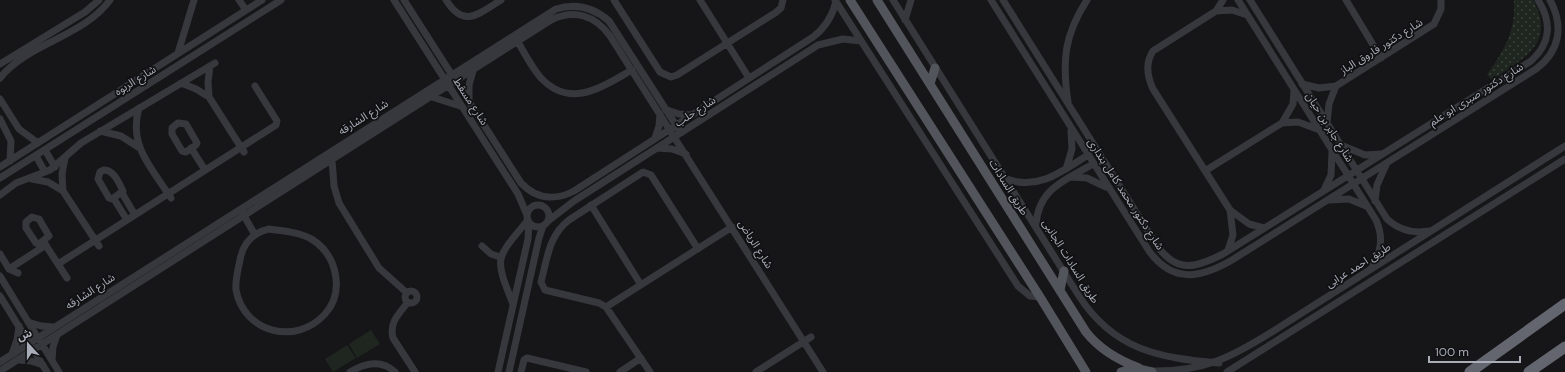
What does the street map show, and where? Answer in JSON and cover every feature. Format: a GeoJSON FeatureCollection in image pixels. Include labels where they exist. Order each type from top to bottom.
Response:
{"type":"FeatureCollection","features":[{"type":"Feature","properties":{"kind":"highway"},"geometry":{"type":"LineString","coordinates":[[1470,372],[1556,311],[1565,302]]}},
{"type":"Feature","properties":{"kind":"highway"},"geometry":{"type":"LineString","coordinates":[[1529,372],[1565,348]]}},
{"type":"Feature","properties":{"kind":"main road"},"geometry":{"type":"LineString","coordinates":[[850,0],[1040,297],[1086,372]]}},
{"type":"Feature","properties":{"kind":"main road","name":"طريق السادات"},"geometry":{"type":"LineString","coordinates":[[877,0],[1086,332],[1100,347],[1111,355],[1139,368],[1152,372]]}},
{"type":"Feature","properties":{"kind":"main road"},"geometry":{"type":"LineString","coordinates":[[930,84],[935,68]]}},
{"type":"Feature","properties":{"kind":"main road"},"geometry":{"type":"LineString","coordinates":[[1060,290],[1064,271]]}},
{"type":"Feature","properties":{"kind":"main road"},"geometry":{"type":"LineString","coordinates":[[1120,372],[1139,368]]}},
{"type":"Feature","properties":{"kind":"street"},"geometry":{"type":"LineString","coordinates":[[0,64],[85,12],[99,0]]}},
{"type":"Feature","properties":{"kind":"street"},"geometry":{"type":"LineString","coordinates":[[0,78],[16,63],[90,19],[110,0]]}},
{"type":"Feature","properties":{"kind":"street"},"geometry":{"type":"LineString","coordinates":[[178,53],[194,0]]}},
{"type":"Feature","properties":{"kind":"street"},"geometry":{"type":"LineString","coordinates":[[239,0],[246,10]]}},
{"type":"Feature","properties":{"kind":"street","name":"شارع الربوه"},"geometry":{"type":"LineString","coordinates":[[0,178],[282,0]]}},
{"type":"Feature","properties":{"kind":"street","name":"شارع مسقط"},"geometry":{"type":"LineString","coordinates":[[394,0],[518,194],[528,219]]}},
{"type":"Feature","properties":{"kind":"street","name":"شارع مسقط"},"geometry":{"type":"LineString","coordinates":[[404,0],[521,182],[532,192],[545,198]]}},
{"type":"Feature","properties":{"kind":"street"},"geometry":{"type":"LineString","coordinates":[[446,0],[455,13],[469,17],[477,15],[501,0]]}},
{"type":"Feature","properties":{"kind":"street"},"geometry":{"type":"LineString","coordinates":[[614,0],[660,72],[664,75],[677,76],[775,13],[781,8],[783,0]]}},
{"type":"Feature","properties":{"kind":"street"},"geometry":{"type":"LineString","coordinates":[[700,0],[750,78]]}},
{"type":"Feature","properties":{"kind":"street","name":"طريق السادات الجانبى"},"geometry":{"type":"LineString","coordinates":[[893,0],[1093,316],[1104,326],[1131,344],[1150,352],[1169,358],[1219,363]]}},
{"type":"Feature","properties":{"kind":"street"},"geometry":{"type":"LineString","coordinates":[[906,20],[911,0]]}},
{"type":"Feature","properties":{"kind":"street","name":"شارع دكتور محمد كامل بندارى"},"geometry":{"type":"LineString","coordinates":[[991,0],[1153,258],[1166,268],[1181,274],[1200,274],[1209,272],[1232,260],[1362,179]]}},
{"type":"Feature","properties":{"kind":"street","name":"شارع دكتور محمد كامل بندارى"},"geometry":{"type":"LineString","coordinates":[[1002,0],[1163,254],[1179,264],[1196,266],[1228,250],[1356,170]]}},
{"type":"Feature","properties":{"kind":"street"},"geometry":{"type":"LineString","coordinates":[[1068,105],[1064,68],[1065,52],[1074,23],[1087,0]]}},
{"type":"Feature","properties":{"kind":"street"},"geometry":{"type":"LineString","coordinates":[[1223,0],[1216,11],[1153,51],[1150,56],[1147,72],[1153,89],[1230,210],[1249,224],[1264,228]]}},
{"type":"Feature","properties":{"kind":"street","name":"شارع جابر بن حيان"},"geometry":{"type":"LineString","coordinates":[[1238,0],[1376,220],[1381,235],[1380,251],[1370,270]]}},
{"type":"Feature","properties":{"kind":"street","name":"شارع جابر بن حيان"},"geometry":{"type":"LineString","coordinates":[[1250,0],[1387,219],[1399,228],[1413,232],[1433,230]]}},
{"type":"Feature","properties":{"kind":"street"},"geometry":{"type":"LineString","coordinates":[[1256,10],[1257,0]]}},
{"type":"Feature","properties":{"kind":"street"},"geometry":{"type":"LineString","coordinates":[[1346,0],[1381,58]]}},
{"type":"Feature","properties":{"kind":"street","name":"شارع دكتور فاروق الباز"},"geometry":{"type":"LineString","coordinates":[[1302,84],[1319,88],[1336,86],[1434,24],[1441,9],[1441,0]]}},
{"type":"Feature","properties":{"kind":"street","name":"شارع دكتور صبرى ابو علم"},"geometry":{"type":"LineString","coordinates":[[1356,170],[1531,61],[1543,48],[1548,32],[1546,16],[1538,0]]}},
{"type":"Feature","properties":{"kind":"street","name":"شارع دكتور صبرى ابو علم"},"geometry":{"type":"LineString","coordinates":[[1362,179],[1536,69],[1549,57],[1557,42],[1559,25],[1550,0]]}},
{"type":"Feature","properties":{"kind":"street","name":"شارع الربوه"},"geometry":{"type":"LineString","coordinates":[[0,167],[258,1]]}},
{"type":"Feature","properties":{"kind":"street"},"geometry":{"type":"LineString","coordinates":[[835,1],[1021,291],[1030,296],[1040,297]]}},
{"type":"Feature","properties":{"kind":"street","name":"شارع حلب"},"geometry":{"type":"LineString","coordinates":[[545,198],[555,198],[569,193],[820,32],[830,18],[835,1]]}},
{"type":"Feature","properties":{"kind":"street","name":"شارع الشارقه"},"geometry":{"type":"LineString","coordinates":[[0,362],[548,13],[565,6],[584,7],[602,14],[609,21],[667,110],[673,127]]}},
{"type":"Feature","properties":{"kind":"street"},"geometry":{"type":"LineString","coordinates":[[1216,11],[1232,10],[1247,15]]}},
{"type":"Feature","properties":{"kind":"street","name":"شارع الشارقه"},"geometry":{"type":"LineString","coordinates":[[0,371],[560,16],[579,14],[588,17],[604,28],[660,114],[673,127]]}},
{"type":"Feature","properties":{"kind":"street","name":"شارع حلب"},"geometry":{"type":"LineString","coordinates":[[546,223],[574,201],[818,45],[839,39],[861,41]]}},
{"type":"Feature","properties":{"kind":"street"},"geometry":{"type":"LineString","coordinates":[[518,42],[542,78],[555,88],[567,92],[579,94],[595,90],[632,70]]}},
{"type":"Feature","properties":{"kind":"street"},"geometry":{"type":"LineString","coordinates":[[0,195],[16,183],[30,179],[55,167],[75,147],[212,64],[208,82],[209,97]]}},
{"type":"Feature","properties":{"kind":"street"},"geometry":{"type":"LineString","coordinates":[[469,100],[469,85],[473,71]]}},
{"type":"Feature","properties":{"kind":"street"},"geometry":{"type":"LineString","coordinates":[[146,74],[151,82]]}},
{"type":"Feature","properties":{"kind":"street"},"geometry":{"type":"LineString","coordinates":[[181,83],[196,89],[209,97],[242,150]]}},
{"type":"Feature","properties":{"kind":"street"},"geometry":{"type":"LineString","coordinates":[[58,264],[97,243],[127,220],[169,196],[205,170],[242,150],[277,123],[255,86]]}},
{"type":"Feature","properties":{"kind":"street","name":"شارع دكتور فاروق الباز"},"geometry":{"type":"LineString","coordinates":[[1327,124],[1329,104],[1336,86]]}},
{"type":"Feature","properties":{"kind":"street"},"geometry":{"type":"LineString","coordinates":[[1205,171],[1282,123],[1293,104],[1294,89]]}},
{"type":"Feature","properties":{"kind":"street"},"geometry":{"type":"LineString","coordinates":[[432,97],[447,100],[461,106]]}},
{"type":"Feature","properties":{"kind":"street"},"geometry":{"type":"LineString","coordinates":[[0,99],[23,133],[38,143]]}},
{"type":"Feature","properties":{"kind":"street"},"geometry":{"type":"LineString","coordinates":[[1468,100],[1473,109]]}},
{"type":"Feature","properties":{"kind":"street"},"geometry":{"type":"LineString","coordinates":[[139,108],[135,128],[138,147],[169,196]]}},
{"type":"Feature","properties":{"kind":"street"},"geometry":{"type":"LineString","coordinates":[[667,110],[679,114],[692,114]]}},
{"type":"Feature","properties":{"kind":"street"},"geometry":{"type":"LineString","coordinates":[[655,138],[659,126],[660,114]]}},
{"type":"Feature","properties":{"kind":"street"},"geometry":{"type":"LineString","coordinates":[[0,120],[11,141],[10,161]]}},
{"type":"Feature","properties":{"kind":"street"},"geometry":{"type":"LineString","coordinates":[[1282,123],[1298,122],[1313,126],[1319,130]]}},
{"type":"Feature","properties":{"kind":"street"},"geometry":{"type":"LineString","coordinates":[[65,126],[70,134]]}},
{"type":"Feature","properties":{"kind":"street","name":"شارع الرياض"},"geometry":{"type":"LineString","coordinates":[[673,127],[686,154],[823,372]]}},
{"type":"Feature","properties":{"kind":"street"},"geometry":{"type":"LineString","coordinates":[[1066,169],[1072,149],[1071,128]]}},
{"type":"Feature","properties":{"kind":"street"},"geometry":{"type":"LineString","coordinates":[[100,131],[120,136],[138,147]]}},
{"type":"Feature","properties":{"kind":"street"},"geometry":{"type":"LineString","coordinates":[[11,141],[18,139],[23,133]]}},
{"type":"Feature","properties":{"kind":"street"},"geometry":{"type":"LineString","coordinates":[[1341,145],[1361,154],[1383,154]]}},
{"type":"Feature","properties":{"kind":"street","name":"طريق احمد عرابى"},"geometry":{"type":"LineString","coordinates":[[1152,372],[1188,371],[1219,363],[1266,336],[1565,146]]}},
{"type":"Feature","properties":{"kind":"street"},"geometry":{"type":"LineString","coordinates":[[191,148],[205,170]]}},
{"type":"Feature","properties":{"kind":"street"},"geometry":{"type":"LineString","coordinates":[[657,148],[672,149],[686,154]]}},
{"type":"Feature","properties":{"kind":"street"},"geometry":{"type":"LineString","coordinates":[[45,150],[55,167]]}},
{"type":"Feature","properties":{"kind":"street"},"geometry":{"type":"LineString","coordinates":[[1323,191],[1332,171],[1332,150]]}},
{"type":"Feature","properties":{"kind":"street"},"geometry":{"type":"LineString","coordinates":[[36,156],[45,172]]}},
{"type":"Feature","properties":{"kind":"street"},"geometry":{"type":"LineString","coordinates":[[1007,179],[1022,184],[1037,183],[1088,156]]}},
{"type":"Feature","properties":{"kind":"street"},"geometry":{"type":"LineString","coordinates":[[63,191],[62,174],[65,158]]}},
{"type":"Feature","properties":{"kind":"street","name":"طريق احمد عرابى"},"geometry":{"type":"LineString","coordinates":[[1227,372],[1565,159]]}},
{"type":"Feature","properties":{"kind":"street"},"geometry":{"type":"LineString","coordinates":[[332,160],[334,186],[339,203],[380,268],[407,293]]}},
{"type":"Feature","properties":{"kind":"street"},"geometry":{"type":"LineString","coordinates":[[1375,201],[1377,185],[1387,163]]}},
{"type":"Feature","properties":{"kind":"street"},"geometry":{"type":"LineString","coordinates":[[1036,226],[1036,216],[1043,198],[1049,191],[1093,164]]}},
{"type":"Feature","properties":{"kind":"street"},"geometry":{"type":"LineString","coordinates":[[122,193],[114,198],[109,198],[99,182],[99,174],[102,171],[109,170],[112,173],[123,190],[122,193],[135,215]]}},
{"type":"Feature","properties":{"kind":"street"},"geometry":{"type":"LineString","coordinates":[[650,372],[606,307],[599,303],[545,290],[541,284],[550,245],[557,231],[569,220],[641,173],[646,172],[650,175],[698,248]]}},
{"type":"Feature","properties":{"kind":"street"},"geometry":{"type":"LineString","coordinates":[[1071,177],[1090,179],[1108,188]]}},
{"type":"Feature","properties":{"kind":"street"},"geometry":{"type":"LineString","coordinates":[[30,179],[48,182],[63,191],[97,243]]}},
{"type":"Feature","properties":{"kind":"street"},"geometry":{"type":"LineString","coordinates":[[1486,196],[1492,205]]}},
{"type":"Feature","properties":{"kind":"street"},"geometry":{"type":"LineString","coordinates":[[114,198],[127,220]]}},
{"type":"Feature","properties":{"kind":"street"},"geometry":{"type":"LineString","coordinates":[[543,206],[545,198]]}},
{"type":"Feature","properties":{"kind":"street"},"geometry":{"type":"LineString","coordinates":[[1327,200],[1349,199],[1367,206]]}},
{"type":"Feature","properties":{"kind":"street"},"geometry":{"type":"LineString","coordinates":[[591,205],[641,285]]}},
{"type":"Feature","properties":{"kind":"street"},"geometry":{"type":"LineString","coordinates":[[498,372],[528,239],[528,219],[532,206],[543,206]]}},
{"type":"Feature","properties":{"kind":"street"},"geometry":{"type":"LineString","coordinates":[[509,372],[539,238],[549,214],[543,206]]}},
{"type":"Feature","properties":{"kind":"street"},"geometry":{"type":"LineString","coordinates":[[240,209],[256,235]]}},
{"type":"Feature","properties":{"kind":"street"},"geometry":{"type":"LineString","coordinates":[[1228,250],[1233,234],[1230,210]]}},
{"type":"Feature","properties":{"kind":"street"},"geometry":{"type":"LineString","coordinates":[[528,219],[537,227],[546,223]]}},
{"type":"Feature","properties":{"kind":"street"},"geometry":{"type":"LineString","coordinates":[[514,305],[500,269],[500,257],[506,246],[528,219]]}},
{"type":"Feature","properties":{"kind":"street"},"geometry":{"type":"LineString","coordinates":[[606,307],[732,227]]}},
{"type":"Feature","properties":{"kind":"street"},"geometry":{"type":"LineString","coordinates":[[269,230],[302,235],[322,247],[329,256],[334,266],[336,289],[334,299],[328,311],[319,321],[307,328],[294,332],[281,332],[261,326],[245,311],[236,289],[236,276],[242,250],[245,244],[256,235],[269,230]]}},
{"type":"Feature","properties":{"kind":"street"},"geometry":{"type":"LineString","coordinates":[[1140,238],[1149,233]]}},
{"type":"Feature","properties":{"kind":"street"},"geometry":{"type":"LineString","coordinates":[[9,269],[44,243],[67,278]]}},
{"type":"Feature","properties":{"kind":"street"},"geometry":{"type":"LineString","coordinates":[[482,246],[491,254],[500,257]]}},
{"type":"Feature","properties":{"kind":"street"},"geometry":{"type":"LineString","coordinates":[[0,254],[9,269],[18,273]]}},
{"type":"Feature","properties":{"kind":"street"},"geometry":{"type":"LineString","coordinates":[[159,260],[164,268]]}},
{"type":"Feature","properties":{"kind":"street"},"geometry":{"type":"LineString","coordinates":[[0,276],[59,372]]}},
{"type":"Feature","properties":{"kind":"street"},"geometry":{"type":"LineString","coordinates":[[407,293],[413,291],[417,296],[414,302],[408,302]]}},
{"type":"Feature","properties":{"kind":"street"},"geometry":{"type":"LineString","coordinates":[[407,293],[405,299],[408,302]]}},
{"type":"Feature","properties":{"kind":"street"},"geometry":{"type":"LineString","coordinates":[[0,296],[47,372]]}},
{"type":"Feature","properties":{"kind":"street"},"geometry":{"type":"LineString","coordinates":[[408,302],[393,322],[392,333],[396,343],[415,372]]}},
{"type":"Feature","properties":{"kind":"street"},"geometry":{"type":"LineString","coordinates":[[28,322],[41,326],[54,327]]}},
{"type":"Feature","properties":{"kind":"street"},"geometry":{"type":"LineString","coordinates":[[12,354],[17,340],[19,326]]}},
{"type":"Feature","properties":{"kind":"street"},"geometry":{"type":"LineString","coordinates":[[52,360],[53,347],[58,335]]}},
{"type":"Feature","properties":{"kind":"street"},"geometry":{"type":"LineString","coordinates":[[1266,336],[1273,344]]}},
{"type":"Feature","properties":{"kind":"street"},"geometry":{"type":"LineString","coordinates":[[756,372],[811,337]]}},
{"type":"Feature","properties":{"kind":"street"},"geometry":{"type":"LineString","coordinates":[[521,372],[524,360],[528,358],[570,370],[586,372]]}},
{"type":"Feature","properties":{"kind":"street"},"geometry":{"type":"LineString","coordinates":[[620,372],[641,358]]}},
{"type":"Feature","properties":{"kind":"street"},"geometry":{"type":"LineString","coordinates":[[18,360],[31,361],[43,365]]}},
{"type":"Feature","properties":{"kind":"street"},"geometry":{"type":"LineString","coordinates":[[350,372],[366,364],[375,363],[384,364],[395,372]]}},
{"type":"Feature","properties":{"kind":"shaded area"},"geometry":{"type":"Polygon","coordinates":[[[1514,0],[1533,0],[1539,15],[1541,28],[1539,38],[1534,48],[1515,64],[1492,80],[1487,75],[1504,49],[1508,40],[1513,22],[1514,0]]]}},
{"type":"Feature","properties":{"kind":"shaded area"},"geometry":{"type":"Polygon","coordinates":[[[371,330],[380,344],[357,358],[349,344],[371,330]]]}},
{"type":"Feature","properties":{"kind":"shaded area"},"geometry":{"type":"Polygon","coordinates":[[[347,345],[356,358],[333,372],[325,359],[347,345]]]}}]}
